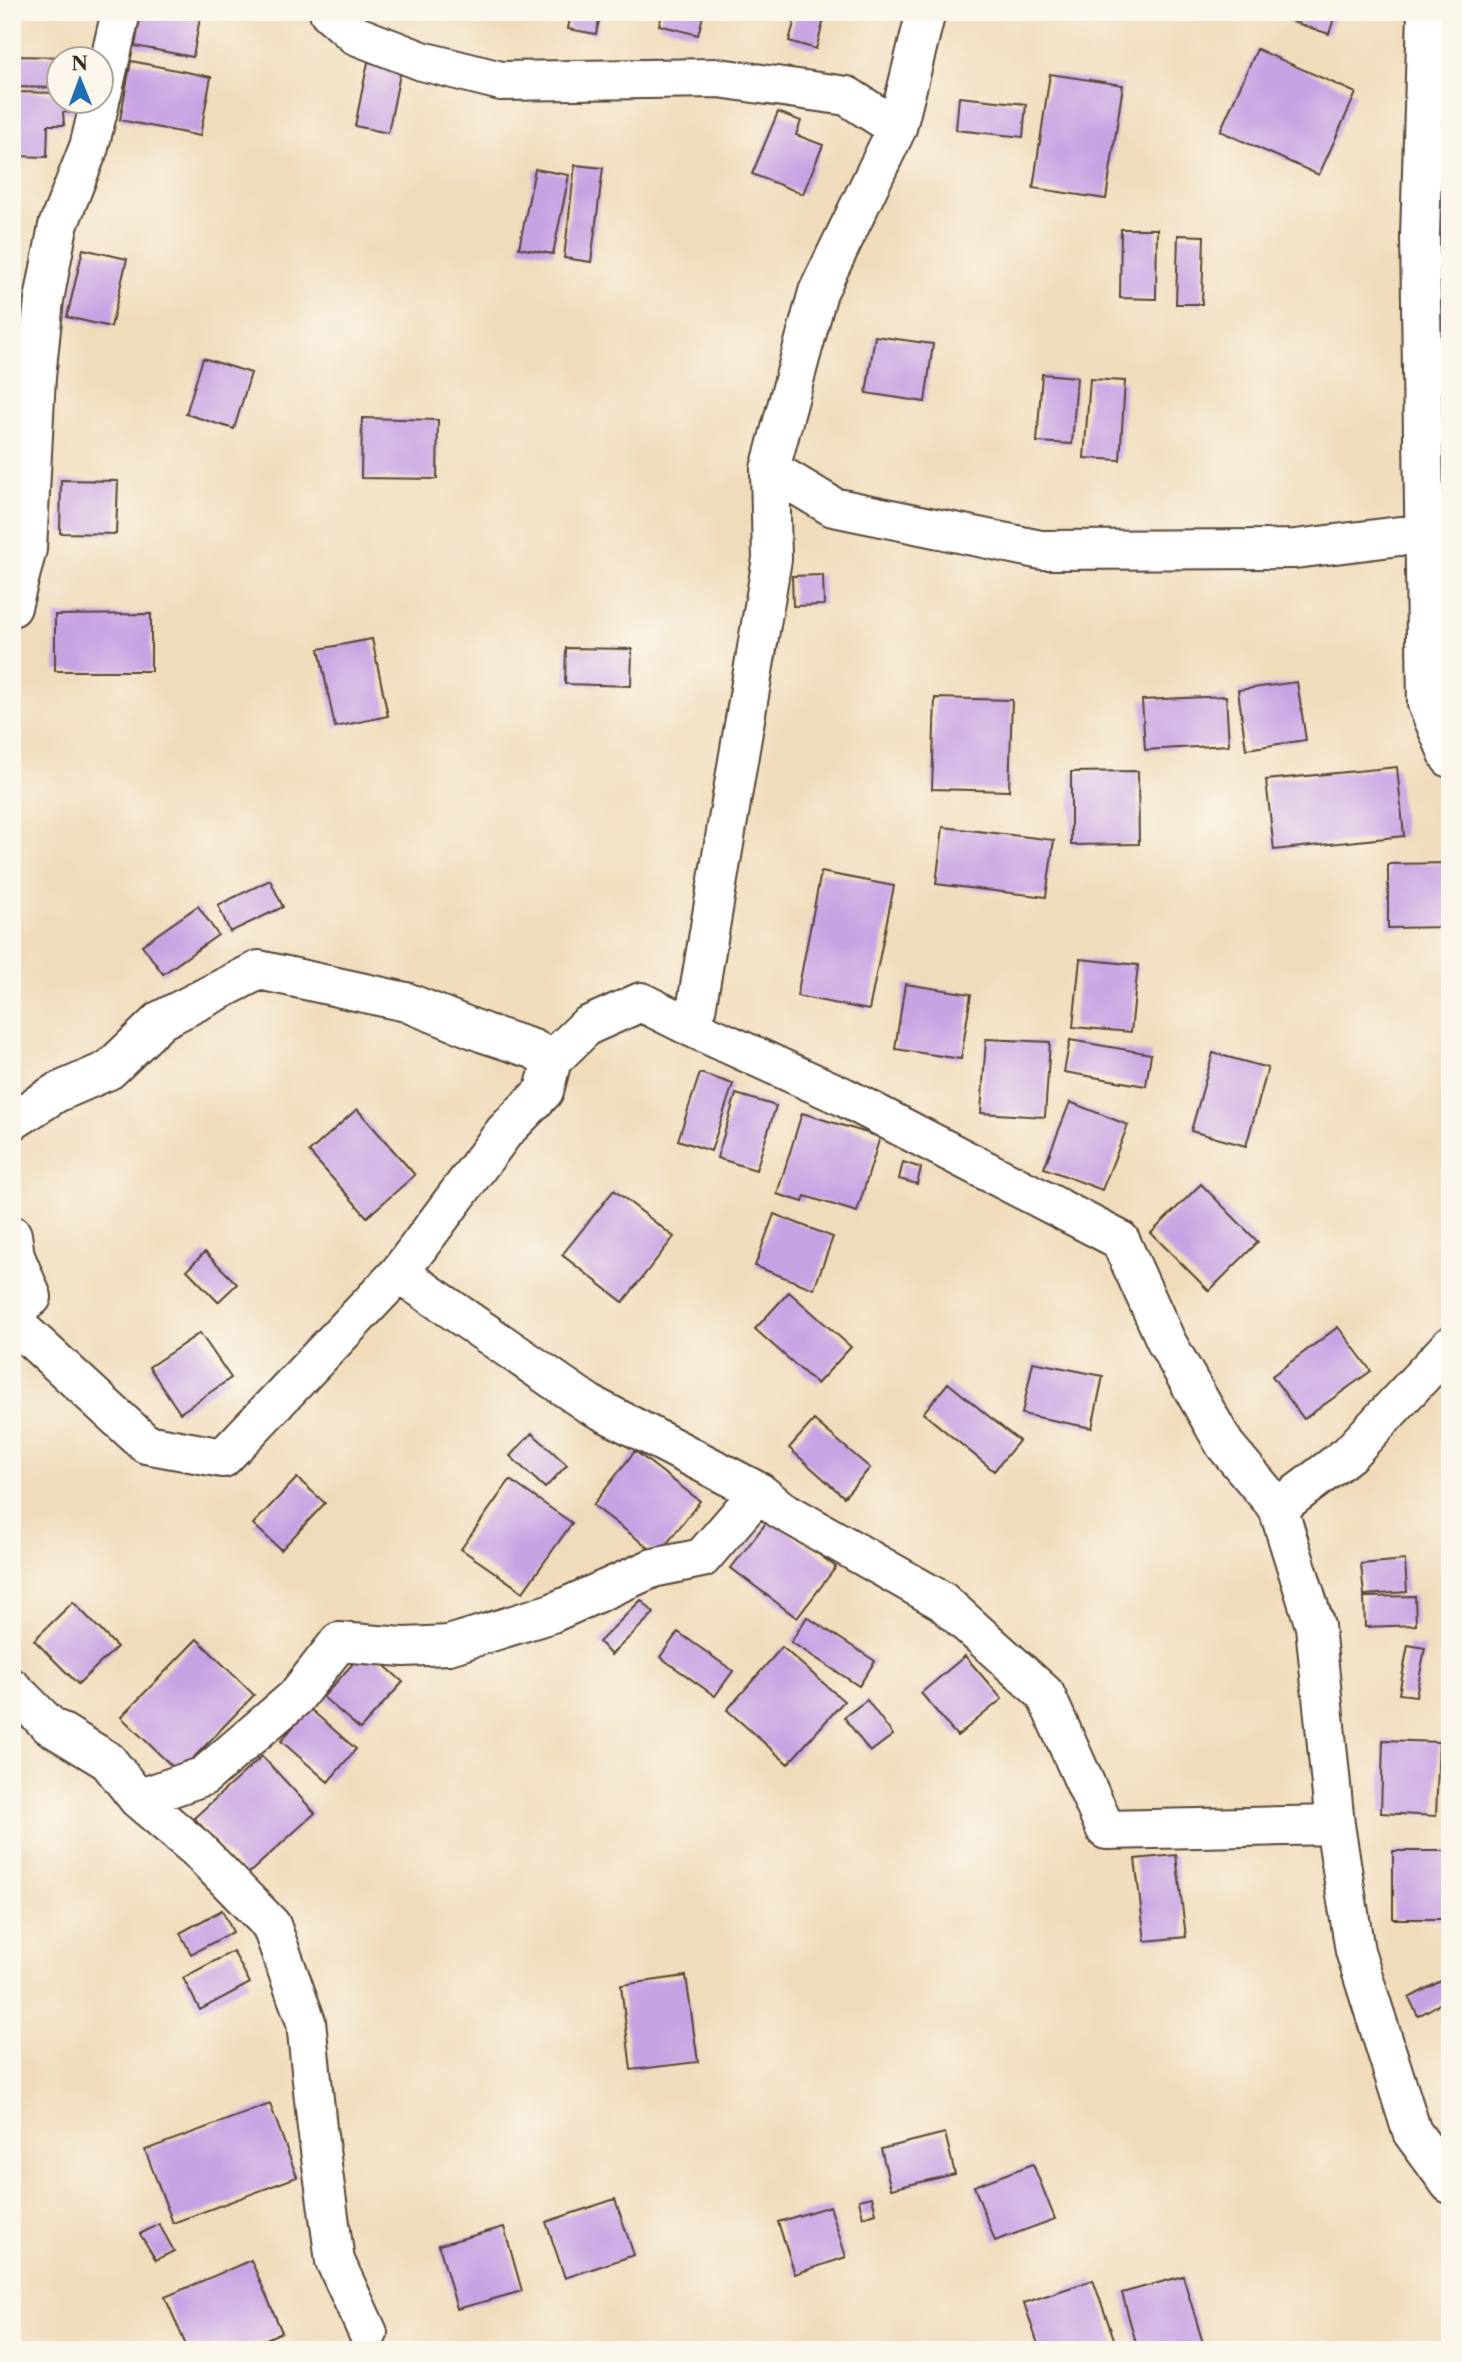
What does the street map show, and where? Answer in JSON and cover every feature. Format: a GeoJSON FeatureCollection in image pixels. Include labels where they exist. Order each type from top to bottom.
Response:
{"type":"FeatureCollection","features":[{"type":"Feature","properties":{"kind":"street"},"geometry":{"type":"LineString","coordinates":[[113,46],[121,12]]}},
{"type":"Feature","properties":{"kind":"street"},"geometry":{"type":"LineString","coordinates":[[330,12],[355,35],[422,61],[501,81],[719,78],[847,96],[897,128]]}},
{"type":"Feature","properties":{"kind":"street"},"geometry":{"type":"LineString","coordinates":[[693,1028],[772,559],[770,469],[818,292],[897,128],[926,12]]}},
{"type":"Feature","properties":{"kind":"street"},"geometry":{"type":"LineString","coordinates":[[1427,12],[1420,235],[1437,531],[1427,704],[1450,758]]}},
{"type":"Feature","properties":{"kind":"street"},"geometry":{"type":"LineString","coordinates":[[12,607],[27,549],[36,377],[44,300],[58,226],[89,147],[97,116]]}},
{"type":"Feature","properties":{"kind":"street"},"geometry":{"type":"LineString","coordinates":[[770,469],[832,507],[1041,550],[1295,549],[1437,531]]}},
{"type":"Feature","properties":{"kind":"street"},"geometry":{"type":"LineString","coordinates":[[12,1121],[56,1093],[109,1070],[161,1020],[259,970],[407,1002],[484,1033],[533,1049],[552,1060]]}},
{"type":"Feature","properties":{"kind":"street"},"geometry":{"type":"LineString","coordinates":[[12,1321],[146,1444],[223,1458],[398,1273],[504,1132],[544,1091],[552,1060],[587,1026],[641,1002],[844,1097],[1120,1240],[1167,1343],[1225,1445],[1278,1508],[1315,1626],[1335,1825],[1355,1951],[1412,2132],[1450,2184]]}},
{"type":"Feature","properties":{"kind":"street"},"geometry":{"type":"LineString","coordinates":[[12,1235],[15,1256],[32,1297],[12,1313]]}},
{"type":"Feature","properties":{"kind":"street"},"geometry":{"type":"LineString","coordinates":[[398,1273],[589,1404],[759,1492],[780,1509],[942,1601],[1045,1693],[1106,1830],[1335,1825]]}},
{"type":"Feature","properties":{"kind":"street"},"geometry":{"type":"LineString","coordinates":[[1278,1508],[1349,1454],[1450,1346]]}},
{"type":"Feature","properties":{"kind":"street"},"geometry":{"type":"LineString","coordinates":[[138,1798],[204,1776],[295,1698],[339,1642],[404,1647],[449,1645],[552,1613],[653,1568],[702,1558],[759,1492]]}},
{"type":"Feature","properties":{"kind":"street"},"geometry":{"type":"LineString","coordinates":[[12,1688],[49,1725],[108,1761],[138,1798],[197,1849],[271,1925],[306,2022],[335,2261],[368,2333]]}},
{"type":"Feature","properties":{"kind":"building"},"geometry":{"type":"Polygon","coordinates":[[[141,12],[201,12],[193,57],[135,46],[141,12]]]}},
{"type":"Feature","properties":{"kind":"building"},"geometry":{"type":"Polygon","coordinates":[[[571,12],[601,12],[596,34],[568,29],[571,12]]]}},
{"type":"Feature","properties":{"kind":"building"},"geometry":{"type":"Polygon","coordinates":[[[663,12],[704,12],[698,35],[659,25],[663,12]]]}},
{"type":"Feature","properties":{"kind":"building"},"geometry":{"type":"Polygon","coordinates":[[[797,12],[826,12],[816,49],[789,41],[797,12]]]}},
{"type":"Feature","properties":{"kind":"building"},"geometry":{"type":"Polygon","coordinates":[[[1264,12],[1336,12],[1329,34],[1264,12]]]}},
{"type":"Feature","properties":{"kind":"building"},"geometry":{"type":"Polygon","coordinates":[[[1257,49],[1356,93],[1319,175],[1220,131],[1257,49]]]}},
{"type":"Feature","properties":{"kind":"building"},"geometry":{"type":"Polygon","coordinates":[[[12,56],[46,57],[46,88],[12,87],[12,56]]]}},
{"type":"Feature","properties":{"kind":"building"},"geometry":{"type":"Polygon","coordinates":[[[131,61],[211,77],[200,136],[120,120],[131,61]]]}},
{"type":"Feature","properties":{"kind":"building"},"geometry":{"type":"Polygon","coordinates":[[[368,62],[401,69],[388,133],[355,126],[368,62]]]}},
{"type":"Feature","properties":{"kind":"building"},"geometry":{"type":"Polygon","coordinates":[[[1050,74],[1123,85],[1106,199],[1033,188],[1050,74]]]}},
{"type":"Feature","properties":{"kind":"building"},"geometry":{"type":"Polygon","coordinates":[[[12,92],[46,93],[46,116],[63,116],[64,125],[48,125],[47,157],[12,156],[12,92]]]}},
{"type":"Feature","properties":{"kind":"building"},"geometry":{"type":"Polygon","coordinates":[[[959,97],[1026,104],[1023,137],[956,130],[959,97]]]}},
{"type":"Feature","properties":{"kind":"building"},"geometry":{"type":"Polygon","coordinates":[[[778,112],[801,121],[796,135],[823,145],[803,194],[752,174],[778,112]]]}},
{"type":"Feature","properties":{"kind":"building"},"geometry":{"type":"Polygon","coordinates":[[[575,165],[603,168],[591,262],[564,258],[575,165]]]}},
{"type":"Feature","properties":{"kind":"building"},"geometry":{"type":"Polygon","coordinates":[[[535,169],[569,175],[553,254],[519,248],[535,169]]]}},
{"type":"Feature","properties":{"kind":"building"},"geometry":{"type":"Polygon","coordinates":[[[1121,229],[1157,229],[1156,299],[1120,298],[1121,229]]]}},
{"type":"Feature","properties":{"kind":"building"},"geometry":{"type":"Polygon","coordinates":[[[1178,235],[1204,236],[1202,304],[1176,304],[1178,235]]]}},
{"type":"Feature","properties":{"kind":"building"},"geometry":{"type":"Polygon","coordinates":[[[83,249],[127,259],[111,327],[67,317],[83,249]]]}},
{"type":"Feature","properties":{"kind":"building"},"geometry":{"type":"Polygon","coordinates":[[[875,336],[933,344],[925,402],[866,393],[875,336]]]}},
{"type":"Feature","properties":{"kind":"building"},"geometry":{"type":"Polygon","coordinates":[[[203,358],[251,373],[234,429],[186,414],[203,358]]]}},
{"type":"Feature","properties":{"kind":"building"},"geometry":{"type":"Polygon","coordinates":[[[1042,374],[1077,377],[1072,444],[1037,442],[1042,374]]]}},
{"type":"Feature","properties":{"kind":"building"},"geometry":{"type":"Polygon","coordinates":[[[1090,379],[1125,381],[1120,460],[1084,458],[1090,379]]]}},
{"type":"Feature","properties":{"kind":"building"},"geometry":{"type":"Polygon","coordinates":[[[362,418],[438,420],[437,479],[361,478],[362,418]]]}},
{"type":"Feature","properties":{"kind":"building"},"geometry":{"type":"Polygon","coordinates":[[[61,480],[118,481],[116,534],[60,533],[61,480]]]}},
{"type":"Feature","properties":{"kind":"building"},"geometry":{"type":"Polygon","coordinates":[[[823,575],[824,605],[793,606],[792,576],[823,575]]]}},
{"type":"Feature","properties":{"kind":"building"},"geometry":{"type":"Polygon","coordinates":[[[151,614],[151,671],[55,671],[55,615],[151,614]]]}},
{"type":"Feature","properties":{"kind":"building"},"geometry":{"type":"Polygon","coordinates":[[[372,639],[388,716],[335,727],[319,649],[372,639]]]}},
{"type":"Feature","properties":{"kind":"building"},"geometry":{"type":"Polygon","coordinates":[[[566,648],[632,649],[631,686],[565,684],[566,648]]]}},
{"type":"Feature","properties":{"kind":"building"},"geometry":{"type":"Polygon","coordinates":[[[1297,682],[1306,740],[1246,749],[1238,690],[1297,682]]]}},
{"type":"Feature","properties":{"kind":"building"},"geometry":{"type":"Polygon","coordinates":[[[1226,696],[1229,745],[1145,750],[1142,700],[1226,696]]]}},
{"type":"Feature","properties":{"kind":"building"},"geometry":{"type":"Polygon","coordinates":[[[935,698],[1012,700],[1009,791],[932,789],[935,698]]]}},
{"type":"Feature","properties":{"kind":"building"},"geometry":{"type":"Polygon","coordinates":[[[1397,767],[1404,836],[1274,850],[1266,780],[1397,767]]]}},
{"type":"Feature","properties":{"kind":"building"},"geometry":{"type":"Polygon","coordinates":[[[1138,771],[1139,844],[1071,845],[1071,772],[1138,771]]]}},
{"type":"Feature","properties":{"kind":"building"},"geometry":{"type":"Polygon","coordinates":[[[943,827],[1054,840],[1046,897],[936,884],[943,827]]]}},
{"type":"Feature","properties":{"kind":"building"},"geometry":{"type":"Polygon","coordinates":[[[1450,863],[1450,927],[1388,928],[1388,864],[1450,863]]]}},
{"type":"Feature","properties":{"kind":"building"},"geometry":{"type":"Polygon","coordinates":[[[821,872],[894,886],[869,1010],[797,996],[821,872]]]}},
{"type":"Feature","properties":{"kind":"building"},"geometry":{"type":"Polygon","coordinates":[[[270,880],[283,907],[230,932],[218,905],[270,880]]]}},
{"type":"Feature","properties":{"kind":"building"},"geometry":{"type":"Polygon","coordinates":[[[198,906],[218,935],[163,974],[142,945],[198,906]]]}},
{"type":"Feature","properties":{"kind":"building"},"geometry":{"type":"Polygon","coordinates":[[[1080,959],[1138,965],[1131,1032],[1073,1027],[1080,959]]]}},
{"type":"Feature","properties":{"kind":"building"},"geometry":{"type":"Polygon","coordinates":[[[905,984],[971,994],[961,1059],[895,1049],[905,984]]]}},
{"type":"Feature","properties":{"kind":"building"},"geometry":{"type":"Polygon","coordinates":[[[986,1039],[1050,1042],[1045,1117],[981,1113],[986,1039]]]}},
{"type":"Feature","properties":{"kind":"building"},"geometry":{"type":"Polygon","coordinates":[[[1070,1040],[1151,1054],[1146,1086],[1064,1072],[1070,1040]]]}},
{"type":"Feature","properties":{"kind":"building"},"geometry":{"type":"Polygon","coordinates":[[[1213,1053],[1268,1068],[1246,1146],[1191,1131],[1213,1053]]]}},
{"type":"Feature","properties":{"kind":"building"},"geometry":{"type":"Polygon","coordinates":[[[700,1073],[733,1084],[711,1151],[678,1140],[700,1073]]]}},
{"type":"Feature","properties":{"kind":"building"},"geometry":{"type":"Polygon","coordinates":[[[736,1094],[776,1106],[756,1170],[717,1158],[736,1094]]]}},
{"type":"Feature","properties":{"kind":"building"},"geometry":{"type":"Polygon","coordinates":[[[1070,1102],[1128,1125],[1102,1190],[1044,1168],[1070,1102]]]}},
{"type":"Feature","properties":{"kind":"building"},"geometry":{"type":"Polygon","coordinates":[[[357,1109],[415,1175],[367,1217],[309,1152],[357,1109]]]}},
{"type":"Feature","properties":{"kind":"building"},"geometry":{"type":"Polygon","coordinates":[[[802,1113],[880,1137],[857,1212],[805,1196],[803,1202],[777,1194],[802,1113]]]}},
{"type":"Feature","properties":{"kind":"building"},"geometry":{"type":"Polygon","coordinates":[[[903,1162],[921,1168],[917,1184],[899,1179],[903,1162]]]}},
{"type":"Feature","properties":{"kind":"building"},"geometry":{"type":"Polygon","coordinates":[[[1201,1184],[1258,1242],[1209,1291],[1151,1233],[1201,1184]]]}},
{"type":"Feature","properties":{"kind":"building"},"geometry":{"type":"Polygon","coordinates":[[[614,1190],[674,1237],[623,1302],[562,1255],[614,1190]]]}},
{"type":"Feature","properties":{"kind":"building"},"geometry":{"type":"Polygon","coordinates":[[[774,1214],[833,1237],[814,1289],[755,1266],[774,1214]]]}},
{"type":"Feature","properties":{"kind":"building"},"geometry":{"type":"Polygon","coordinates":[[[205,1252],[237,1284],[218,1302],[187,1270],[205,1252]]]}},
{"type":"Feature","properties":{"kind":"building"},"geometry":{"type":"Polygon","coordinates":[[[789,1292],[851,1347],[817,1384],[755,1329],[789,1292]]]}},
{"type":"Feature","properties":{"kind":"building"},"geometry":{"type":"Polygon","coordinates":[[[1338,1327],[1371,1371],[1304,1419],[1272,1376],[1338,1327]]]}},
{"type":"Feature","properties":{"kind":"building"},"geometry":{"type":"Polygon","coordinates":[[[200,1333],[231,1378],[180,1413],[149,1367],[200,1333]]]}},
{"type":"Feature","properties":{"kind":"building"},"geometry":{"type":"Polygon","coordinates":[[[1033,1362],[1103,1376],[1092,1428],[1022,1414],[1033,1362]]]}},
{"type":"Feature","properties":{"kind":"building"},"geometry":{"type":"Polygon","coordinates":[[[948,1383],[1019,1441],[994,1471],[923,1413],[948,1383]]]}},
{"type":"Feature","properties":{"kind":"building"},"geometry":{"type":"Polygon","coordinates":[[[814,1420],[870,1468],[844,1497],[789,1448],[814,1420]]]}},
{"type":"Feature","properties":{"kind":"building"},"geometry":{"type":"Polygon","coordinates":[[[532,1433],[567,1465],[545,1488],[510,1456],[532,1433]]]}},
{"type":"Feature","properties":{"kind":"building"},"geometry":{"type":"Polygon","coordinates":[[[635,1451],[700,1501],[658,1555],[593,1505],[635,1451]]]}},
{"type":"Feature","properties":{"kind":"building"},"geometry":{"type":"Polygon","coordinates":[[[297,1478],[325,1503],[281,1550],[253,1524],[297,1478]]]}},
{"type":"Feature","properties":{"kind":"building"},"geometry":{"type":"Polygon","coordinates":[[[510,1480],[572,1523],[523,1592],[461,1549],[510,1480]]]}},
{"type":"Feature","properties":{"kind":"building"},"geometry":{"type":"Polygon","coordinates":[[[770,1518],[836,1567],[797,1618],[731,1568],[770,1518]]]}},
{"type":"Feature","properties":{"kind":"building"},"geometry":{"type":"Polygon","coordinates":[[[1405,1560],[1407,1592],[1364,1595],[1361,1564],[1405,1560]]]}},
{"type":"Feature","properties":{"kind":"building"},"geometry":{"type":"Polygon","coordinates":[[[1448,1583],[1450,1584],[1450,1625],[1442,1624],[1448,1583]]]}},
{"type":"Feature","properties":{"kind":"building"},"geometry":{"type":"Polygon","coordinates":[[[1415,1596],[1416,1625],[1365,1627],[1364,1597],[1415,1596]]]}},
{"type":"Feature","properties":{"kind":"building"},"geometry":{"type":"Polygon","coordinates":[[[641,1600],[654,1613],[611,1655],[599,1642],[641,1600]]]}},
{"type":"Feature","properties":{"kind":"building"},"geometry":{"type":"Polygon","coordinates":[[[73,1602],[117,1647],[78,1684],[34,1640],[73,1602]]]}},
{"type":"Feature","properties":{"kind":"building"},"geometry":{"type":"Polygon","coordinates":[[[807,1617],[875,1661],[859,1686],[791,1642],[807,1617]]]}},
{"type":"Feature","properties":{"kind":"building"},"geometry":{"type":"Polygon","coordinates":[[[678,1632],[733,1671],[715,1696],[660,1657],[678,1632]]]}},
{"type":"Feature","properties":{"kind":"building"},"geometry":{"type":"Polygon","coordinates":[[[197,1639],[254,1695],[179,1773],[121,1717],[197,1639]]]}},
{"type":"Feature","properties":{"kind":"building"},"geometry":{"type":"Polygon","coordinates":[[[1408,1645],[1425,1648],[1416,1696],[1399,1694],[1408,1645]]]}},
{"type":"Feature","properties":{"kind":"building"},"geometry":{"type":"Polygon","coordinates":[[[782,1647],[844,1701],[788,1764],[727,1710],[782,1647]]]}},
{"type":"Feature","properties":{"kind":"building"},"geometry":{"type":"Polygon","coordinates":[[[366,1649],[403,1682],[360,1729],[323,1697],[366,1649]]]}},
{"type":"Feature","properties":{"kind":"building"},"geometry":{"type":"Polygon","coordinates":[[[965,1656],[1002,1699],[957,1736],[921,1693],[965,1656]]]}},
{"type":"Feature","properties":{"kind":"building"},"geometry":{"type":"Polygon","coordinates":[[[867,1700],[893,1735],[870,1752],[844,1717],[867,1700]]]}},
{"type":"Feature","properties":{"kind":"building"},"geometry":{"type":"Polygon","coordinates":[[[309,1708],[356,1749],[328,1782],[281,1741],[309,1708]]]}},
{"type":"Feature","properties":{"kind":"building"},"geometry":{"type":"Polygon","coordinates":[[[1383,1740],[1439,1742],[1436,1816],[1381,1813],[1383,1740]]]}},
{"type":"Feature","properties":{"kind":"building"},"geometry":{"type":"Polygon","coordinates":[[[262,1756],[315,1813],[247,1875],[194,1818],[262,1756]]]}},
{"type":"Feature","properties":{"kind":"building"},"geometry":{"type":"Polygon","coordinates":[[[1393,1851],[1450,1851],[1450,1919],[1393,1919],[1393,1851]]]}},
{"type":"Feature","properties":{"kind":"building"},"geometry":{"type":"Polygon","coordinates":[[[1176,1855],[1186,1937],[1145,1941],[1135,1859],[1176,1855]]]}},
{"type":"Feature","properties":{"kind":"building"},"geometry":{"type":"Polygon","coordinates":[[[222,1910],[233,1932],[191,1954],[180,1933],[222,1910]]]}},
{"type":"Feature","properties":{"kind":"building"},"geometry":{"type":"Polygon","coordinates":[[[233,1951],[250,1983],[200,2010],[183,1978],[233,1951]]]}},
{"type":"Feature","properties":{"kind":"building"},"geometry":{"type":"Polygon","coordinates":[[[686,1976],[698,2062],[631,2070],[621,1985],[686,1976]]]}},
{"type":"Feature","properties":{"kind":"building"},"geometry":{"type":"Polygon","coordinates":[[[1450,1976],[1450,1998],[1418,2016],[1409,1998],[1450,1976]]]}},
{"type":"Feature","properties":{"kind":"building"},"geometry":{"type":"Polygon","coordinates":[[[270,2104],[297,2177],[173,2223],[145,2150],[270,2104]]]}},
{"type":"Feature","properties":{"kind":"building"},"geometry":{"type":"Polygon","coordinates":[[[945,2133],[955,2174],[891,2189],[881,2149],[945,2133]]]}},
{"type":"Feature","properties":{"kind":"building"},"geometry":{"type":"Polygon","coordinates":[[[1033,2164],[1055,2219],[995,2241],[974,2186],[1033,2164]]]}},
{"type":"Feature","properties":{"kind":"building"},"geometry":{"type":"Polygon","coordinates":[[[872,2197],[876,2213],[863,2217],[859,2200],[872,2197]]]}},
{"type":"Feature","properties":{"kind":"building"},"geometry":{"type":"Polygon","coordinates":[[[615,2199],[634,2255],[565,2278],[546,2222],[615,2199]]]}},
{"type":"Feature","properties":{"kind":"building"},"geometry":{"type":"Polygon","coordinates":[[[830,2206],[846,2257],[795,2274],[778,2222],[830,2206]]]}},
{"type":"Feature","properties":{"kind":"building"},"geometry":{"type":"Polygon","coordinates":[[[159,2224],[174,2251],[156,2260],[140,2234],[159,2224]]]}},
{"type":"Feature","properties":{"kind":"building"},"geometry":{"type":"Polygon","coordinates":[[[504,2227],[522,2291],[457,2309],[439,2245],[504,2227]]]}},
{"type":"Feature","properties":{"kind":"building"},"geometry":{"type":"Polygon","coordinates":[[[251,2260],[282,2332],[241,2350],[188,2350],[165,2297],[251,2260]]]}},
{"type":"Feature","properties":{"kind":"building"},"geometry":{"type":"Polygon","coordinates":[[[1183,2276],[1205,2350],[1138,2350],[1122,2293],[1183,2276]]]}},
{"type":"Feature","properties":{"kind":"building"},"geometry":{"type":"Polygon","coordinates":[[[1093,2280],[1118,2350],[1040,2350],[1024,2303],[1093,2280]]]}}]}
